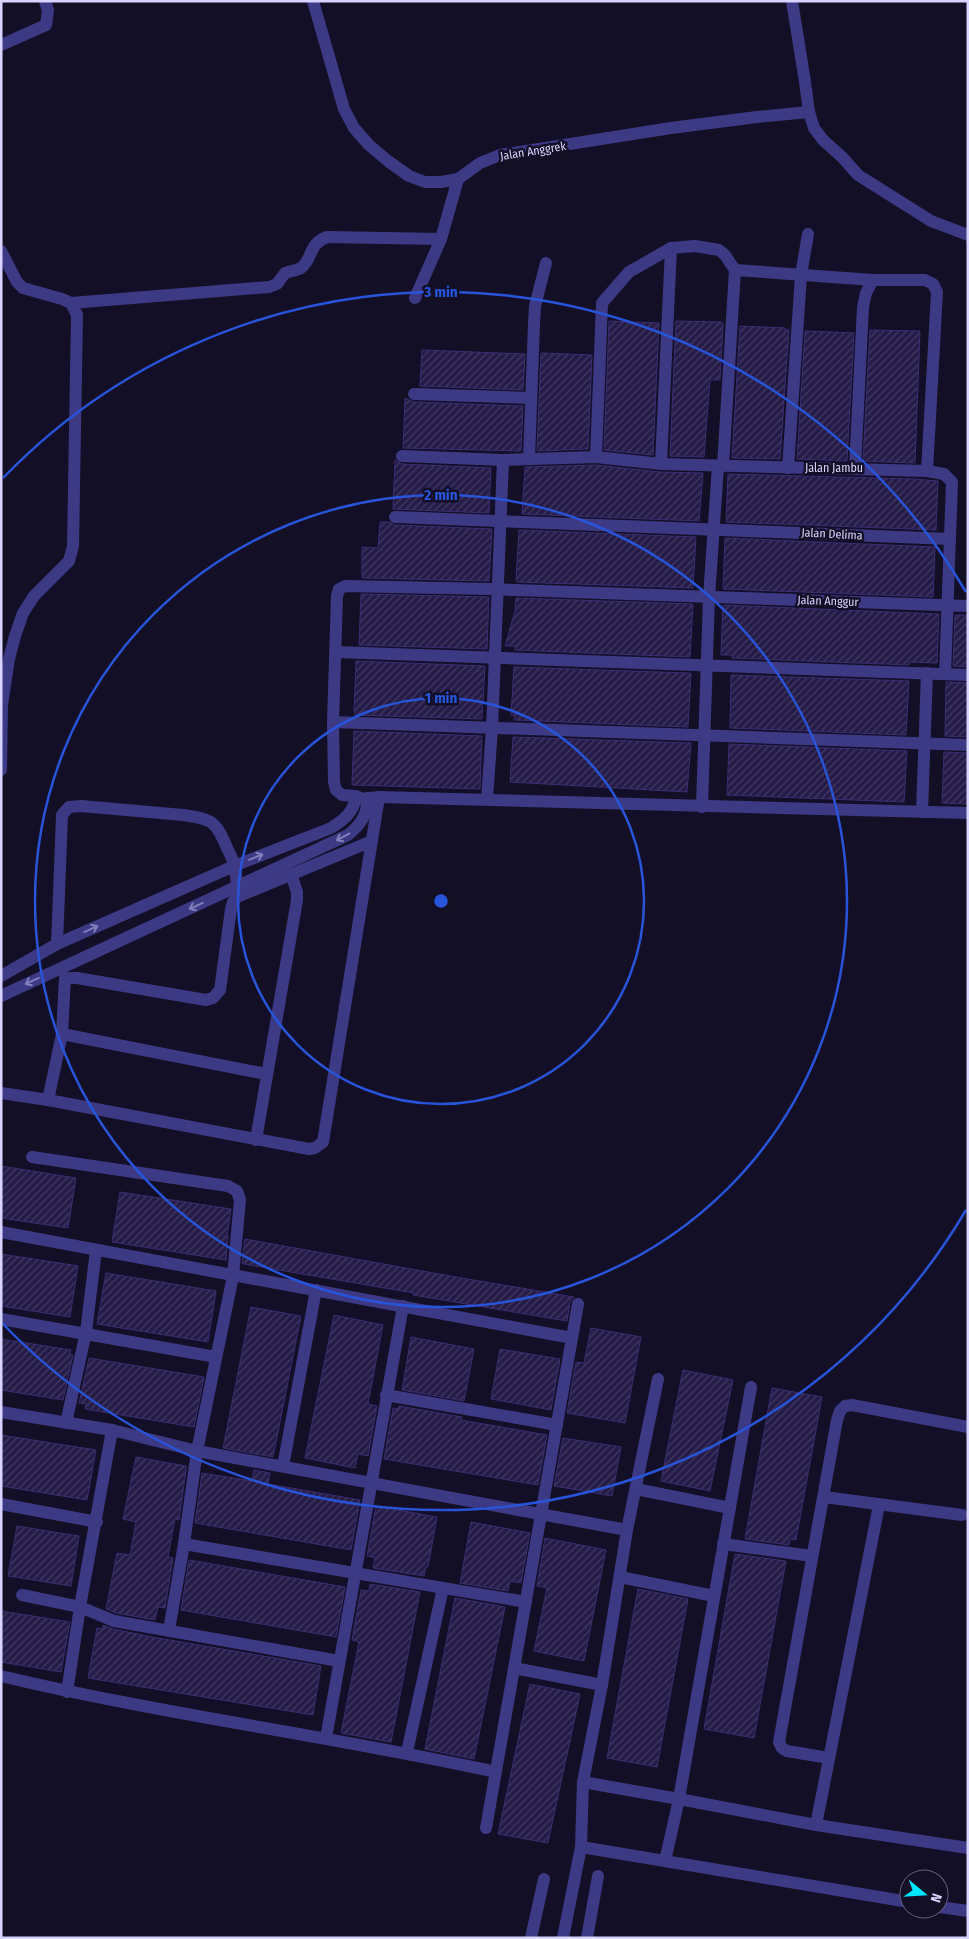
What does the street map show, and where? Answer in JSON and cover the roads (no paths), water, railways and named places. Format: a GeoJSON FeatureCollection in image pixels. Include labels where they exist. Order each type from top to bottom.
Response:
{"type":"FeatureCollection","features":[{"type":"Feature","properties":{"kind":"street"},"geometry":{"type":"LineString","coordinates":[[1,45],[46,24],[48,10],[45,1]]}},
{"type":"Feature","properties":{"kind":"street","name":"Jalan Anggrek"},"geometry":{"type":"LineString","coordinates":[[313,1],[344,109],[354,128],[375,151],[409,176],[425,182],[458,179],[480,163],[500,155],[671,128],[809,112]]}},
{"type":"Feature","properties":{"kind":"street"},"geometry":{"type":"LineString","coordinates":[[792,1],[809,112],[814,128],[823,140],[842,157],[858,176],[931,221],[968,235]]}},
{"type":"Feature","properties":{"kind":"street"},"geometry":{"type":"LineString","coordinates":[[415,298],[441,239],[458,179]]}},
{"type":"Feature","properties":{"kind":"street"},"geometry":{"type":"LineString","coordinates":[[788,468],[801,274],[808,234]]}},
{"type":"Feature","properties":{"kind":"street"},"geometry":{"type":"LineString","coordinates":[[1,252],[17,282],[23,288],[62,298],[71,303],[273,286],[277,284],[285,273],[302,267],[316,243],[327,237],[441,239]]}},
{"type":"Feature","properties":{"kind":"street"},"geometry":{"type":"LineString","coordinates":[[596,457],[602,303],[628,272],[670,248],[695,246],[719,250],[725,255],[735,270],[721,466],[709,597],[702,807]]}},
{"type":"Feature","properties":{"kind":"street"},"geometry":{"type":"LineString","coordinates":[[661,464],[670,248]]}},
{"type":"Feature","properties":{"kind":"street"},"geometry":{"type":"LineString","coordinates":[[529,459],[535,306],[546,262]]}},
{"type":"Feature","properties":{"kind":"street"},"geometry":{"type":"LineString","coordinates":[[735,270],[873,280],[925,280],[933,284],[937,292],[927,471]]}},
{"type":"Feature","properties":{"kind":"street"},"geometry":{"type":"LineString","coordinates":[[855,468],[863,307],[866,293],[873,280]]}},
{"type":"Feature","properties":{"kind":"street"},"geometry":{"type":"LineString","coordinates":[[1,770],[2,705],[9,659],[23,613],[34,596],[69,561],[73,546],[77,315],[71,303]]}},
{"type":"Feature","properties":{"kind":"street"},"geometry":{"type":"LineString","coordinates":[[414,394],[531,398]]}},
{"type":"Feature","properties":{"kind":"street","name":"Jalan Jambu"},"geometry":{"type":"LineString","coordinates":[[402,456],[503,460],[596,457],[661,464],[927,471],[944,474],[952,482],[950,539]]}},
{"type":"Feature","properties":{"kind":"street"},"geometry":{"type":"LineString","coordinates":[[487,799],[492,728],[503,460]]}},
{"type":"Feature","properties":{"kind":"street","name":"Jalan Delima"},"geometry":{"type":"LineString","coordinates":[[395,517],[950,539]]}},
{"type":"Feature","properties":{"kind":"street"},"geometry":{"type":"LineString","coordinates":[[945,674],[950,539]]}},
{"type":"Feature","properties":{"kind":"street","name":"Jalan Anggur"},"geometry":{"type":"LineString","coordinates":[[336,652],[337,596],[339,589],[345,586],[498,589],[968,606]]}},
{"type":"Feature","properties":{"kind":"street"},"geometry":{"type":"LineString","coordinates":[[968,675],[336,652],[333,722],[334,782],[336,790],[342,795],[702,807],[968,813]]}},
{"type":"Feature","properties":{"kind":"street"},"geometry":{"type":"LineString","coordinates":[[922,812],[926,743],[927,673]]}},
{"type":"Feature","properties":{"kind":"street"},"geometry":{"type":"LineString","coordinates":[[333,722],[968,745]]}},
{"type":"Feature","properties":{"kind":"street"},"geometry":{"type":"LineString","coordinates":[[1,1093],[48,1100],[309,1149],[315,1148],[323,1142],[372,841],[367,797]]}},
{"type":"Feature","properties":{"kind":"street"},"geometry":{"type":"LineString","coordinates":[[1,976],[57,944],[234,866],[331,828],[344,820],[367,797]]}},
{"type":"Feature","properties":{"kind":"street"},"geometry":{"type":"LineString","coordinates":[[1,996],[63,972],[240,891],[348,835],[358,827],[364,818],[367,797]]}},
{"type":"Feature","properties":{"kind":"street"},"geometry":{"type":"LineString","coordinates":[[57,944],[62,815],[69,807],[81,806],[200,817],[213,822],[220,833],[234,866],[240,891],[233,902],[220,990],[213,998],[206,1000],[77,978],[63,972]]}},
{"type":"Feature","properties":{"kind":"street"},"geometry":{"type":"LineString","coordinates":[[240,891],[290,874],[372,841]]}},
{"type":"Feature","properties":{"kind":"street"},"geometry":{"type":"LineString","coordinates":[[256,1140],[297,900],[297,892],[290,874]]}},
{"type":"Feature","properties":{"kind":"street"},"geometry":{"type":"LineString","coordinates":[[48,1100],[62,1034],[63,972]]}},
{"type":"Feature","properties":{"kind":"street"},"geometry":{"type":"LineString","coordinates":[[62,1034],[266,1074]]}},
{"type":"Feature","properties":{"kind":"street"},"geometry":{"type":"LineString","coordinates":[[32,1157],[228,1186],[237,1191],[240,1200],[233,1276],[197,1451],[184,1544],[169,1630]]}},
{"type":"Feature","properties":{"kind":"street"},"geometry":{"type":"LineString","coordinates":[[1,1232],[572,1338]]}},
{"type":"Feature","properties":{"kind":"street"},"geometry":{"type":"LineString","coordinates":[[66,1422],[86,1332],[96,1250]]}},
{"type":"Feature","properties":{"kind":"street"},"geometry":{"type":"LineString","coordinates":[[283,1466],[316,1290]]}},
{"type":"Feature","properties":{"kind":"street"},"geometry":{"type":"LineString","coordinates":[[486,1828],[578,1304]]}},
{"type":"Feature","properties":{"kind":"street"},"geometry":{"type":"LineString","coordinates":[[326,1738],[403,1306]]}},
{"type":"Feature","properties":{"kind":"street"},"geometry":{"type":"LineString","coordinates":[[1,1318],[216,1357]]}},
{"type":"Feature","properties":{"kind":"street"},"geometry":{"type":"LineString","coordinates":[[562,1938],[581,1847],[582,1782],[602,1685],[627,1530],[658,1378]]}},
{"type":"Feature","properties":{"kind":"street"},"geometry":{"type":"LineString","coordinates":[[665,1861],[679,1798],[751,1387]]}},
{"type":"Feature","properties":{"kind":"street"},"geometry":{"type":"LineString","coordinates":[[386,1395],[557,1425]]}},
{"type":"Feature","properties":{"kind":"street"},"geometry":{"type":"LineString","coordinates":[[829,1758],[787,1751],[782,1748],[780,1742],[812,1556],[840,1411],[845,1406],[852,1405],[968,1427]]}},
{"type":"Feature","properties":{"kind":"street"},"geometry":{"type":"LineString","coordinates":[[1,1412],[112,1430],[197,1451],[627,1530]]}},
{"type":"Feature","properties":{"kind":"street"},"geometry":{"type":"LineString","coordinates":[[67,1692],[80,1607],[97,1522],[112,1430]]}},
{"type":"Feature","properties":{"kind":"street"},"geometry":{"type":"LineString","coordinates":[[636,1489],[730,1508]]}},
{"type":"Feature","properties":{"kind":"street"},"geometry":{"type":"LineString","coordinates":[[824,1496],[962,1515]]}},
{"type":"Feature","properties":{"kind":"street"},"geometry":{"type":"LineString","coordinates":[[1,1504],[97,1522]]}},
{"type":"Feature","properties":{"kind":"street"},"geometry":{"type":"LineString","coordinates":[[816,1825],[879,1505]]}},
{"type":"Feature","properties":{"kind":"street"},"geometry":{"type":"LineString","coordinates":[[184,1544],[526,1602]]}},
{"type":"Feature","properties":{"kind":"street"},"geometry":{"type":"LineString","coordinates":[[723,1544],[812,1556]]}},
{"type":"Feature","properties":{"kind":"street"},"geometry":{"type":"LineString","coordinates":[[620,1577],[714,1596]]}},
{"type":"Feature","properties":{"kind":"street"},"geometry":{"type":"LineString","coordinates":[[407,1752],[443,1588]]}},
{"type":"Feature","properties":{"kind":"street"},"geometry":{"type":"LineString","coordinates":[[22,1595],[80,1607],[114,1621],[339,1661]]}},
{"type":"Feature","properties":{"kind":"street"},"geometry":{"type":"LineString","coordinates":[[514,1668],[602,1685]]}},
{"type":"Feature","properties":{"kind":"street"},"geometry":{"type":"LineString","coordinates":[[1,1676],[67,1692],[407,1752],[496,1772]]}},
{"type":"Feature","properties":{"kind":"street"},"geometry":{"type":"LineString","coordinates":[[582,1782],[679,1798],[816,1825],[968,1848]]}},
{"type":"Feature","properties":{"kind":"street"},"geometry":{"type":"LineString","coordinates":[[581,1847],[899,1900]]}},
{"type":"Feature","properties":{"kind":"street"},"geometry":{"type":"LineString","coordinates":[[587,1938],[598,1876]]}},
{"type":"Feature","properties":{"kind":"street"},"geometry":{"type":"LineString","coordinates":[[534,1937],[544,1878]]}},
{"type":"Feature","properties":{"kind":"street"},"geometry":{"type":"LineString","coordinates":[[949,1908],[968,1911]]}}]}
